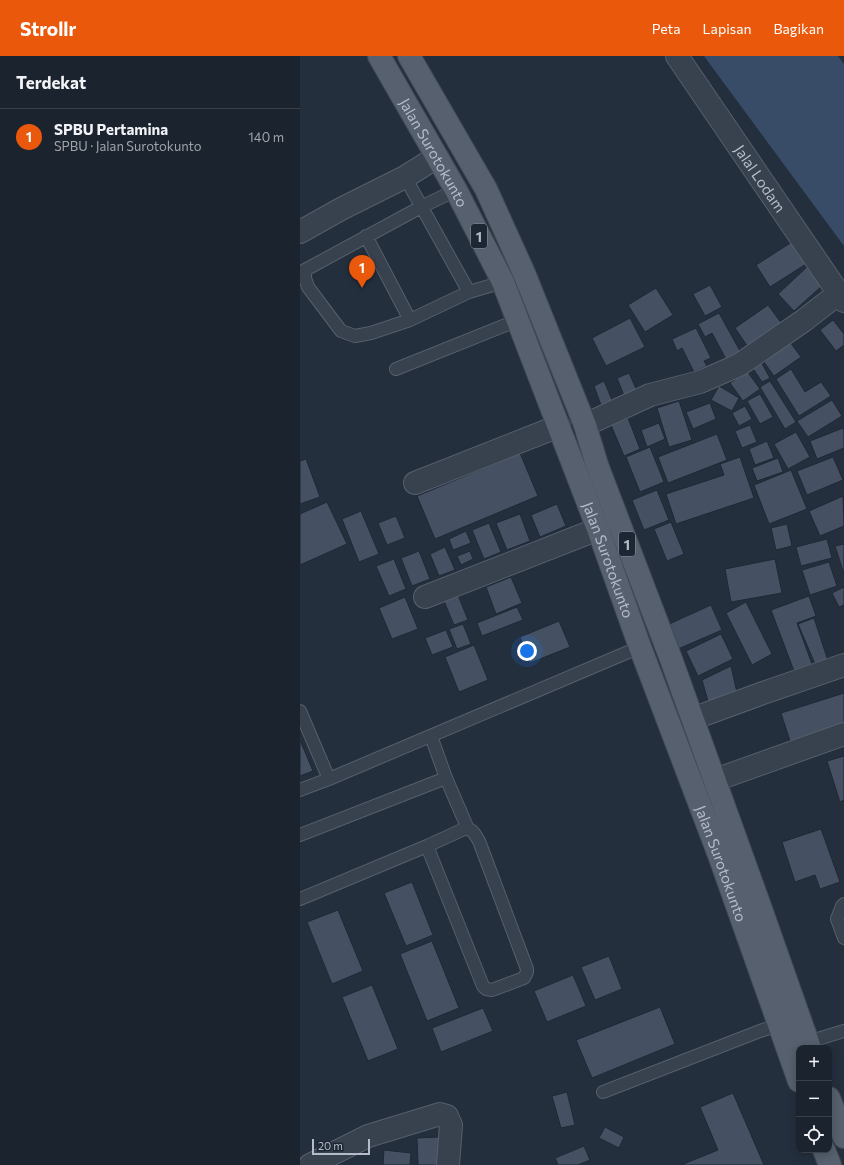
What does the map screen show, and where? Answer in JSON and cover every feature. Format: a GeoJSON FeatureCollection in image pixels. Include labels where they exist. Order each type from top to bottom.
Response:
{"type":"FeatureCollection","features":[{"type":"Feature","properties":{"kind":"main road","name":"Jalan Surotokunto"},"geometry":{"type":"LineString","coordinates":[[409,56],[486,189],[524,273],[585,425],[597,465],[715,780],[809,1045]]}},
{"type":"Feature","properties":{"kind":"main road","name":"Jalan Surotokunto"},"geometry":{"type":"LineString","coordinates":[[388,59],[436,157],[456,190],[503,282],[598,529],[640,647],[719,855],[796,1073]]}},
{"type":"Feature","properties":{"kind":"main road"},"geometry":{"type":"LineString","coordinates":[[576,473],[597,465]]}},
{"type":"Feature","properties":{"kind":"main road"},"geometry":{"type":"LineString","coordinates":[[832,1106],[844,1138]]}},
{"type":"Feature","properties":{"kind":"main road"},"geometry":{"type":"LineString","coordinates":[[825,1153],[830,1165]]}},
{"type":"Feature","properties":{"kind":"street","name":"Jalal Lodam"},"geometry":{"type":"LineString","coordinates":[[677,56],[841,297]]}},
{"type":"Feature","properties":{"kind":"street"},"geometry":{"type":"LineString","coordinates":[[300,232],[341,209],[405,177],[436,157]]}},
{"type":"Feature","properties":{"kind":"street"},"geometry":{"type":"LineString","coordinates":[[585,425],[650,394],[700,382],[739,365],[841,297]]}},
{"type":"Feature","properties":{"kind":"street"},"geometry":{"type":"LineString","coordinates":[[415,483],[559,426]]}},
{"type":"Feature","properties":{"kind":"street"},"geometry":{"type":"LineString","coordinates":[[425,597],[598,529]]}},
{"type":"Feature","properties":{"kind":"street"},"geometry":{"type":"LineString","coordinates":[[692,719],[844,665]]}},
{"type":"Feature","properties":{"kind":"street"},"geometry":{"type":"LineString","coordinates":[[715,780],[844,734]]}},
{"type":"Feature","properties":{"kind":"street"},"geometry":{"type":"LineString","coordinates":[[310,1165],[368,1136],[440,1114],[447,1116],[451,1125],[448,1165]]}},
{"type":"Feature","properties":{"kind":"lane"},"geometry":{"type":"LineString","coordinates":[[405,177],[469,292]]}},
{"type":"Feature","properties":{"kind":"lane"},"geometry":{"type":"LineString","coordinates":[[456,190],[366,236],[305,270],[305,278],[308,287],[341,330],[355,336],[371,333],[410,320],[469,292],[503,282]]}},
{"type":"Feature","properties":{"kind":"lane"},"geometry":{"type":"LineString","coordinates":[[366,236],[410,320]]}},
{"type":"Feature","properties":{"kind":"lane"},"geometry":{"type":"LineString","coordinates":[[396,369],[518,320]]}},
{"type":"Feature","properties":{"kind":"lane"},"geometry":{"type":"LineString","coordinates":[[300,790],[640,647]]}},
{"type":"Feature","properties":{"kind":"lane"},"geometry":{"type":"LineString","coordinates":[[300,710],[329,779]]}},
{"type":"Feature","properties":{"kind":"lane"},"geometry":{"type":"LineString","coordinates":[[427,846],[483,986],[486,989],[492,990],[524,978],[527,969],[479,841],[472,830],[468,828],[446,778],[431,736]]}},
{"type":"Feature","properties":{"kind":"lane"},"geometry":{"type":"LineString","coordinates":[[300,835],[446,778]]}},
{"type":"Feature","properties":{"kind":"lane"},"geometry":{"type":"LineString","coordinates":[[300,899],[468,828]]}},
{"type":"Feature","properties":{"kind":"lane"},"geometry":{"type":"LineString","coordinates":[[844,904],[837,919],[844,938]]}},
{"type":"Feature","properties":{"kind":"lane"},"geometry":{"type":"LineString","coordinates":[[603,1092],[778,1025]]}},
{"type":"Feature","properties":{"kind":"lane"},"geometry":{"type":"LineString","coordinates":[[809,1045],[844,1031]]}},
{"type":"Feature","properties":{"kind":"water"},"geometry":{"type":"Polygon","coordinates":[[[704,56],[838,56],[844,64],[844,246],[704,56]]]}},
{"type":"Feature","properties":{"kind":"building"},"geometry":{"type":"Polygon","coordinates":[[[792,242],[806,264],[770,287],[756,265],[792,242]]]}},
{"type":"Feature","properties":{"kind":"building"},"geometry":{"type":"Polygon","coordinates":[[[808,266],[824,284],[794,311],[778,294],[808,266]]]}},
{"type":"Feature","properties":{"kind":"building"},"geometry":{"type":"Polygon","coordinates":[[[710,285],[722,307],[705,316],[693,294],[710,285]]]}},
{"type":"Feature","properties":{"kind":"building"},"geometry":{"type":"Polygon","coordinates":[[[656,288],[673,315],[645,332],[628,305],[656,288]]]}},
{"type":"Feature","properties":{"kind":"building"},"geometry":{"type":"Polygon","coordinates":[[[768,305],[782,324],[748,347],[735,328],[768,305]]]}},
{"type":"Feature","properties":{"kind":"building"},"geometry":{"type":"Polygon","coordinates":[[[719,313],[740,351],[726,359],[712,333],[705,337],[698,324],[719,313]]]}},
{"type":"Feature","properties":{"kind":"building"},"geometry":{"type":"Polygon","coordinates":[[[630,318],[645,347],[606,366],[592,338],[630,318]]]}},
{"type":"Feature","properties":{"kind":"building"},"geometry":{"type":"Polygon","coordinates":[[[833,320],[844,334],[844,345],[836,351],[820,330],[833,320]]]}},
{"type":"Feature","properties":{"kind":"building"},"geometry":{"type":"Polygon","coordinates":[[[696,328],[711,358],[704,361],[707,366],[694,372],[682,348],[677,351],[672,339],[696,328]]]}},
{"type":"Feature","properties":{"kind":"building"},"geometry":{"type":"Polygon","coordinates":[[[790,342],[801,357],[774,376],[764,362],[790,342]]]}},
{"type":"Feature","properties":{"kind":"building"},"geometry":{"type":"Polygon","coordinates":[[[761,362],[770,378],[762,382],[752,367],[761,362]]]}},
{"type":"Feature","properties":{"kind":"building"},"geometry":{"type":"Polygon","coordinates":[[[791,369],[805,392],[821,382],[831,396],[799,416],[776,379],[791,369]]]}},
{"type":"Feature","properties":{"kind":"building"},"geometry":{"type":"Polygon","coordinates":[[[747,371],[760,389],[743,401],[730,383],[747,371]]]}},
{"type":"Feature","properties":{"kind":"building"},"geometry":{"type":"Polygon","coordinates":[[[629,373],[638,393],[625,398],[617,378],[629,373]]]}},
{"type":"Feature","properties":{"kind":"building"},"geometry":{"type":"Polygon","coordinates":[[[604,381],[612,400],[601,405],[594,386],[604,381]]]}},
{"type":"Feature","properties":{"kind":"building"},"geometry":{"type":"Polygon","coordinates":[[[770,381],[796,422],[785,429],[760,387],[770,381]]]}},
{"type":"Feature","properties":{"kind":"building"},"geometry":{"type":"Polygon","coordinates":[[[719,386],[739,398],[732,411],[711,400],[719,386]]]}},
{"type":"Feature","properties":{"kind":"building"},"geometry":{"type":"Polygon","coordinates":[[[760,394],[773,417],[760,424],[747,401],[760,394]]]}},
{"type":"Feature","properties":{"kind":"building"},"geometry":{"type":"Polygon","coordinates":[[[832,400],[842,416],[808,437],[797,421],[832,400]]]}},
{"type":"Feature","properties":{"kind":"building"},"geometry":{"type":"Polygon","coordinates":[[[679,401],[692,440],[669,447],[657,408],[679,401]]]}},
{"type":"Feature","properties":{"kind":"building"},"geometry":{"type":"Polygon","coordinates":[[[710,403],[716,419],[693,429],[686,412],[710,403]]]}},
{"type":"Feature","properties":{"kind":"building"},"geometry":{"type":"Polygon","coordinates":[[[745,406],[752,419],[739,426],[732,413],[745,406]]]}},
{"type":"Feature","properties":{"kind":"building"},"geometry":{"type":"Polygon","coordinates":[[[628,418],[640,449],[624,456],[611,425],[628,418]]]}},
{"type":"Feature","properties":{"kind":"building"},"geometry":{"type":"Polygon","coordinates":[[[659,423],[665,439],[647,447],[641,430],[659,423]]]}},
{"type":"Feature","properties":{"kind":"building"},"geometry":{"type":"Polygon","coordinates":[[[750,425],[757,442],[742,448],[735,431],[750,425]]]}},
{"type":"Feature","properties":{"kind":"building"},"geometry":{"type":"Polygon","coordinates":[[[843,428],[844,448],[817,459],[810,441],[843,428]]]}},
{"type":"Feature","properties":{"kind":"building"},"geometry":{"type":"Polygon","coordinates":[[[796,432],[810,457],[788,469],[774,444],[796,432]]]}},
{"type":"Feature","properties":{"kind":"building"},"geometry":{"type":"Polygon","coordinates":[[[717,434],[727,460],[668,483],[658,457],[717,434]]]}},
{"type":"Feature","properties":{"kind":"building"},"geometry":{"type":"Polygon","coordinates":[[[767,441],[774,458],[755,465],[749,449],[767,441]]]}},
{"type":"Feature","properties":{"kind":"building"},"geometry":{"type":"Polygon","coordinates":[[[650,447],[664,482],[640,492],[626,457],[650,447]]]}},
{"type":"Feature","properties":{"kind":"building"},"geometry":{"type":"Polygon","coordinates":[[[520,453],[538,496],[435,539],[417,496],[520,453]]]}},
{"type":"Feature","properties":{"kind":"building"},"geometry":{"type":"Polygon","coordinates":[[[740,457],[754,498],[676,524],[666,494],[724,475],[720,464],[740,457]]]}},
{"type":"Feature","properties":{"kind":"building"},"geometry":{"type":"Polygon","coordinates":[[[833,457],[843,480],[807,495],[797,471],[833,457]]]}},
{"type":"Feature","properties":{"kind":"building"},"geometry":{"type":"Polygon","coordinates":[[[778,458],[783,472],[757,481],[752,468],[778,458]]]}},
{"type":"Feature","properties":{"kind":"building"},"geometry":{"type":"Polygon","coordinates":[[[306,459],[320,497],[300,504],[300,461],[306,459]]]}},
{"type":"Feature","properties":{"kind":"building"},"geometry":{"type":"Polygon","coordinates":[[[791,470],[807,509],[769,524],[754,485],[791,470]]]}},
{"type":"Feature","properties":{"kind":"building"},"geometry":{"type":"Polygon","coordinates":[[[657,490],[669,520],[644,530],[632,500],[657,490]]]}},
{"type":"Feature","properties":{"kind":"building"},"geometry":{"type":"Polygon","coordinates":[[[843,496],[844,526],[820,536],[809,511],[843,496]]]}},
{"type":"Feature","properties":{"kind":"building"},"geometry":{"type":"Polygon","coordinates":[[[327,502],[347,544],[300,565],[300,514],[327,502]]]}},
{"type":"Feature","properties":{"kind":"building"},"geometry":{"type":"Polygon","coordinates":[[[557,504],[566,526],[540,537],[531,515],[557,504]]]}},
{"type":"Feature","properties":{"kind":"building"},"geometry":{"type":"Polygon","coordinates":[[[361,511],[379,554],[359,562],[342,519],[361,511]]]}},
{"type":"Feature","properties":{"kind":"building"},"geometry":{"type":"Polygon","coordinates":[[[520,514],[530,541],[507,550],[496,523],[520,514]]]}},
{"type":"Feature","properties":{"kind":"building"},"geometry":{"type":"Polygon","coordinates":[[[396,516],[405,538],[387,545],[378,523],[396,516]]]}},
{"type":"Feature","properties":{"kind":"building"},"geometry":{"type":"Polygon","coordinates":[[[671,522],[684,554],[667,561],[654,529],[671,522]]]}},
{"type":"Feature","properties":{"kind":"building"},"geometry":{"type":"Polygon","coordinates":[[[489,523],[501,552],[484,559],[472,530],[489,523]]]}},
{"type":"Feature","properties":{"kind":"building"},"geometry":{"type":"Polygon","coordinates":[[[787,524],[792,546],[776,550],[771,528],[787,524]]]}},
{"type":"Feature","properties":{"kind":"building"},"geometry":{"type":"Polygon","coordinates":[[[466,531],[471,543],[453,550],[449,539],[466,531]]]}},
{"type":"Feature","properties":{"kind":"building"},"geometry":{"type":"Polygon","coordinates":[[[827,539],[832,558],[801,566],[796,547],[827,539]]]}},
{"type":"Feature","properties":{"kind":"building"},"geometry":{"type":"Polygon","coordinates":[[[844,544],[844,574],[835,546],[844,544]]]}},
{"type":"Feature","properties":{"kind":"building"},"geometry":{"type":"Polygon","coordinates":[[[445,547],[455,570],[439,576],[430,554],[445,547]]]}},
{"type":"Feature","properties":{"kind":"building"},"geometry":{"type":"Polygon","coordinates":[[[419,551],[430,579],[412,586],[401,558],[419,551]]]}},
{"type":"Feature","properties":{"kind":"building"},"geometry":{"type":"Polygon","coordinates":[[[470,551],[473,559],[461,565],[457,556],[470,551]]]}},
{"type":"Feature","properties":{"kind":"building"},"geometry":{"type":"Polygon","coordinates":[[[394,559],[406,589],[389,596],[376,566],[394,559]]]}},
{"type":"Feature","properties":{"kind":"building"},"geometry":{"type":"Polygon","coordinates":[[[775,559],[782,593],[731,602],[725,569],[775,559]]]}},
{"type":"Feature","properties":{"kind":"building"},"geometry":{"type":"Polygon","coordinates":[[[829,562],[837,586],[810,595],[802,570],[829,562]]]}},
{"type":"Feature","properties":{"kind":"building"},"geometry":{"type":"Polygon","coordinates":[[[511,577],[522,603],[496,614],[486,587],[511,577]]]}},
{"type":"Feature","properties":{"kind":"building"},"geometry":{"type":"Polygon","coordinates":[[[844,587],[844,605],[839,607],[832,593],[844,587]]]}},
{"type":"Feature","properties":{"kind":"building"},"geometry":{"type":"Polygon","coordinates":[[[458,595],[468,620],[454,625],[444,601],[458,595]]]}},
{"type":"Feature","properties":{"kind":"building"},"geometry":{"type":"Polygon","coordinates":[[[809,596],[816,616],[797,623],[812,664],[794,671],[771,610],[809,596]]]}},
{"type":"Feature","properties":{"kind":"building"},"geometry":{"type":"Polygon","coordinates":[[[405,597],[418,629],[392,639],[379,608],[405,597]]]}},
{"type":"Feature","properties":{"kind":"building"},"geometry":{"type":"Polygon","coordinates":[[[746,602],[772,654],[752,665],[726,613],[746,602]]]}},
{"type":"Feature","properties":{"kind":"building"},"geometry":{"type":"Polygon","coordinates":[[[711,605],[722,630],[678,649],[667,625],[711,605]]]}},
{"type":"Feature","properties":{"kind":"building"},"geometry":{"type":"Polygon","coordinates":[[[517,607],[523,620],[482,636],[477,623],[517,607]]]}},
{"type":"Feature","properties":{"kind":"building"},"geometry":{"type":"Polygon","coordinates":[[[814,618],[831,670],[815,664],[798,624],[814,618]]]}},
{"type":"Feature","properties":{"kind":"building"},"geometry":{"type":"Polygon","coordinates":[[[559,621],[570,647],[530,663],[520,637],[559,621]]]}},
{"type":"Feature","properties":{"kind":"building"},"geometry":{"type":"Polygon","coordinates":[[[463,624],[471,644],[457,649],[449,629],[463,624]]]}},
{"type":"Feature","properties":{"kind":"building"},"geometry":{"type":"Polygon","coordinates":[[[446,630],[453,647],[432,655],[425,638],[446,630]]]}},
{"type":"Feature","properties":{"kind":"building"},"geometry":{"type":"Polygon","coordinates":[[[721,634],[733,659],[698,676],[686,651],[721,634]]]}},
{"type":"Feature","properties":{"kind":"building"},"geometry":{"type":"Polygon","coordinates":[[[474,645],[488,680],[459,692],[445,657],[474,645]]]}},
{"type":"Feature","properties":{"kind":"building"},"geometry":{"type":"Polygon","coordinates":[[[731,666],[738,697],[710,708],[702,680],[731,666]]]}},
{"type":"Feature","properties":{"kind":"building"},"geometry":{"type":"Polygon","coordinates":[[[844,693],[844,727],[791,744],[781,713],[844,693]]]}},
{"type":"Feature","properties":{"kind":"building"},"geometry":{"type":"Polygon","coordinates":[[[300,740],[313,771],[300,776],[300,740]]]}},
{"type":"Feature","properties":{"kind":"building"},"geometry":{"type":"Polygon","coordinates":[[[844,756],[844,800],[840,802],[827,761],[844,756]]]}},
{"type":"Feature","properties":{"kind":"building"},"geometry":{"type":"Polygon","coordinates":[[[821,829],[840,882],[820,889],[815,875],[795,882],[782,842],[821,829]]]}},
{"type":"Feature","properties":{"kind":"building"},"geometry":{"type":"Polygon","coordinates":[[[412,882],[433,935],[406,946],[384,893],[412,882]]]}},
{"type":"Feature","properties":{"kind":"building"},"geometry":{"type":"Polygon","coordinates":[[[338,910],[363,971],[332,984],[307,922],[338,910]]]}},
{"type":"Feature","properties":{"kind":"building"},"geometry":{"type":"Polygon","coordinates":[[[432,941],[459,1008],[427,1021],[400,954],[432,941]]]}},
{"type":"Feature","properties":{"kind":"building"},"geometry":{"type":"Polygon","coordinates":[[[609,956],[622,989],[595,1000],[581,967],[609,956]]]}},
{"type":"Feature","properties":{"kind":"building"},"geometry":{"type":"Polygon","coordinates":[[[573,975],[586,1006],[547,1022],[534,991],[573,975]]]}},
{"type":"Feature","properties":{"kind":"building"},"geometry":{"type":"Polygon","coordinates":[[[372,985],[398,1049],[368,1061],[342,997],[372,985]]]}},
{"type":"Feature","properties":{"kind":"building"},"geometry":{"type":"Polygon","coordinates":[[[660,1007],[675,1044],[592,1078],[576,1040],[660,1007]]]}},
{"type":"Feature","properties":{"kind":"building"},"geometry":{"type":"Polygon","coordinates":[[[483,1008],[493,1031],[441,1052],[432,1028],[483,1008]]]}},
{"type":"Feature","properties":{"kind":"building"},"geometry":{"type":"Polygon","coordinates":[[[567,1092],[575,1125],[561,1128],[552,1096],[567,1092]]]}},
{"type":"Feature","properties":{"kind":"building"},"geometry":{"type":"Polygon","coordinates":[[[733,1093],[764,1165],[681,1165],[718,1150],[700,1107],[733,1093]]]}},
{"type":"Feature","properties":{"kind":"building"},"geometry":{"type":"Polygon","coordinates":[[[605,1127],[624,1137],[619,1148],[599,1138],[605,1127]]]}},
{"type":"Feature","properties":{"kind":"building"},"geometry":{"type":"Polygon","coordinates":[[[439,1137],[440,1165],[418,1165],[417,1138],[439,1137]]]}},
{"type":"Feature","properties":{"kind":"building"},"geometry":{"type":"Polygon","coordinates":[[[584,1146],[590,1160],[578,1165],[558,1165],[555,1158],[584,1146]]]}},
{"type":"Feature","properties":{"kind":"building"},"geometry":{"type":"Polygon","coordinates":[[[384,1150],[411,1153],[410,1165],[383,1165],[384,1150]]]}},
{"type":"Feature","properties":{"kind":"place","name":"SPBU Pertamina"},"geometry":{"type":"Point","coordinates":[362,288]}}]}
